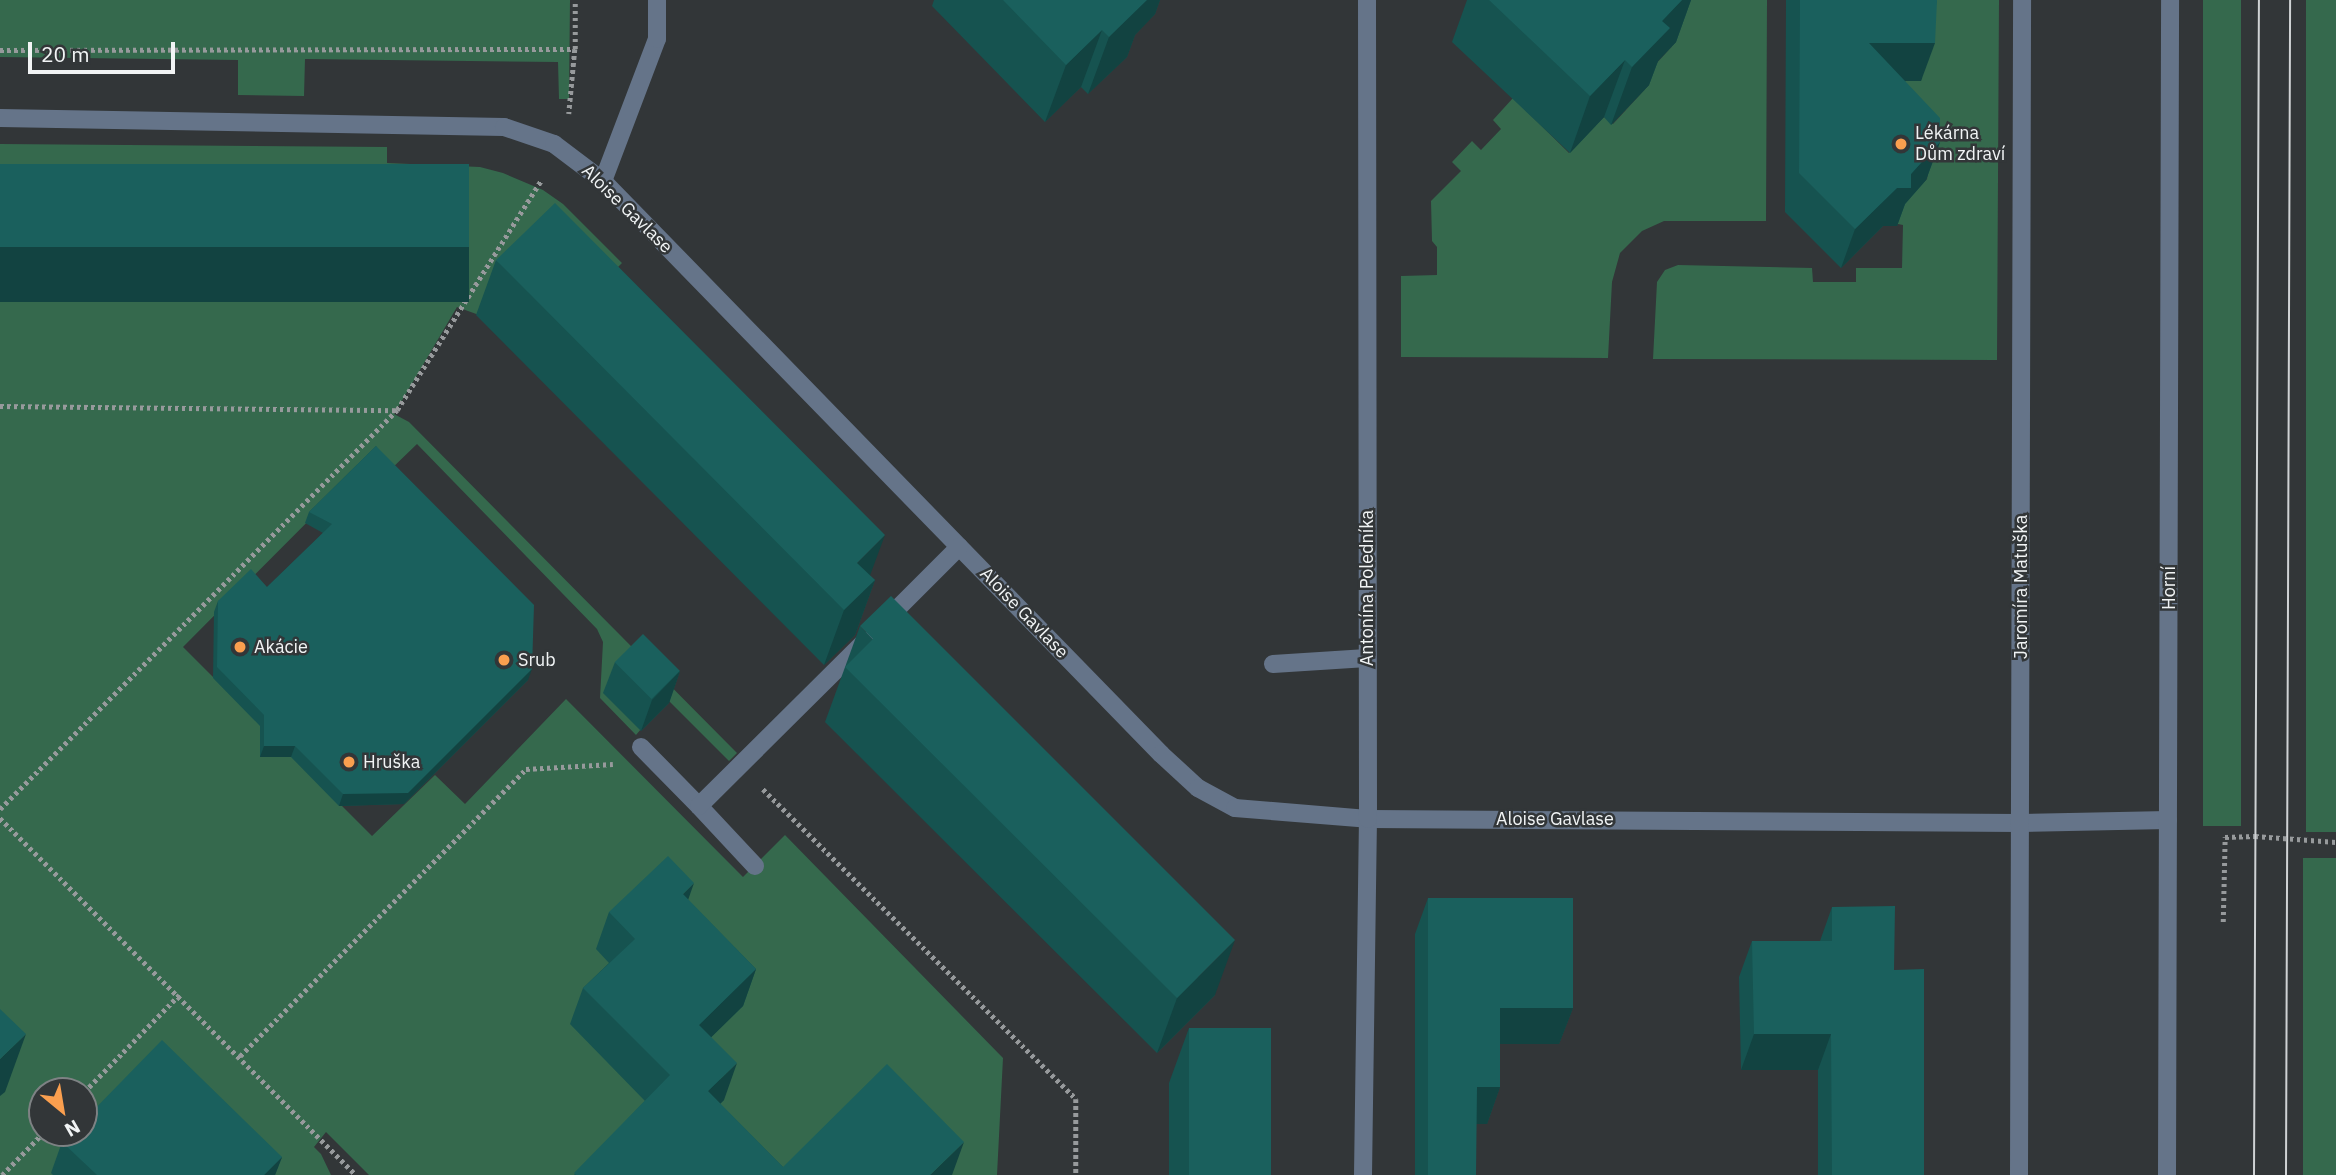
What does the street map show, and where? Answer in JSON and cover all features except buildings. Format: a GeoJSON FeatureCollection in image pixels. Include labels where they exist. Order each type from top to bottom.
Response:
{"type":"FeatureCollection","features":[{"type":"Feature","properties":{"kind":"street"},"geometry":{"type":"LineString","coordinates":[[603,181],[657,39],[657,0]]}},
{"type":"Feature","properties":{"kind":"street","name":"Antonína Poledníka"},"geometry":{"type":"LineString","coordinates":[[1363,1175],[1368,818],[1367,0]]}},
{"type":"Feature","properties":{"kind":"street","name":"Jaromíra Matuška"},"geometry":{"type":"LineString","coordinates":[[2019,1175],[2022,0]]}},
{"type":"Feature","properties":{"kind":"street","name":"Horní"},"geometry":{"type":"LineString","coordinates":[[2167,1175],[2170,0]]}},
{"type":"Feature","properties":{"kind":"street","name":"Aloise Gavlase"},"geometry":{"type":"LineString","coordinates":[[0,118],[504,127],[554,144],[603,181],[1198,788],[1235,808],[1368,818],[2020,823],[2168,820]]}},
{"type":"Feature","properties":{"kind":"street"},"geometry":{"type":"LineString","coordinates":[[699,806],[960,547]]}},
{"type":"Feature","properties":{"kind":"street"},"geometry":{"type":"LineString","coordinates":[[1273,664],[1367,658]]}},
{"type":"Feature","properties":{"kind":"street"},"geometry":{"type":"LineString","coordinates":[[640,747],[755,866]]}},
{"type":"Feature","properties":{"kind":"path"},"geometry":{"type":"LineString","coordinates":[[566,153],[575,49],[575,0]]}},
{"type":"Feature","properties":{"kind":"path"},"geometry":{"type":"LineString","coordinates":[[0,50],[575,49]]}},
{"type":"Feature","properties":{"kind":"path"},"geometry":{"type":"LineString","coordinates":[[0,809],[397,410],[541,180]]}},
{"type":"Feature","properties":{"kind":"path"},"geometry":{"type":"LineString","coordinates":[[0,406],[397,410]]}},
{"type":"Feature","properties":{"kind":"path"},"geometry":{"type":"LineString","coordinates":[[240,1056],[526,769],[655,762]]}},
{"type":"Feature","properties":{"kind":"path"},"geometry":{"type":"LineString","coordinates":[[739,765],[1076,1099],[1076,1175]]}},
{"type":"Feature","properties":{"kind":"path"},"geometry":{"type":"LineString","coordinates":[[0,818],[356,1175]]}},
{"type":"Feature","properties":{"kind":"path"},"geometry":{"type":"LineString","coordinates":[[2223,922],[2225,837],[2255,836],[2336,842]]}},
{"type":"Feature","properties":{"kind":"path"},"geometry":{"type":"LineString","coordinates":[[98,1078],[178,995]]}},
{"type":"Feature","properties":{"kind":"path"},"geometry":{"type":"LineString","coordinates":[[2,1175],[29,1147]]}},
{"type":"Feature","properties":{"kind":"green space"},"geometry":{"type":"Polygon","coordinates":[[[0,0],[570,0],[569,99],[559,99],[558,62],[305,59],[304,96],[238,95],[238,60],[0,57],[0,0]]]}},
{"type":"Feature","properties":{"kind":"green space"},"geometry":{"type":"Polygon","coordinates":[[[1641,0],[1767,0],[1766,221],[1664,221],[1642,231],[1620,253],[1612,282],[1608,358],[1401,357],[1401,276],[1437,275],[1437,247],[1432,241],[1431,201],[1461,171],[1452,162],[1472,141],[1481,150],[1501,129],[1493,120],[1513,98],[1569,153],[1604,117],[1613,124],[1649,85],[1643,78],[1676,42],[1641,0]]]}},
{"type":"Feature","properties":{"kind":"green space"},"geometry":{"type":"Polygon","coordinates":[[[1896,0],[1999,0],[1997,360],[1653,359],[1657,282],[1665,270],[1678,265],[1812,268],[1813,282],[1856,282],[1856,268],[1902,268],[1903,225],[1898,224],[1897,211],[1927,179],[1929,166],[1897,69],[1922,79],[1922,52],[1896,0]]]}},
{"type":"Feature","properties":{"kind":"green space"},"geometry":{"type":"Polygon","coordinates":[[[2203,0],[2241,0],[2241,826],[2203,826],[2203,0]]]}},
{"type":"Feature","properties":{"kind":"green space"},"geometry":{"type":"Polygon","coordinates":[[[2306,0],[2336,0],[2336,832],[2306,832],[2306,0]]]}},
{"type":"Feature","properties":{"kind":"green space"},"geometry":{"type":"Polygon","coordinates":[[[0,144],[387,147],[387,163],[480,167],[503,173],[543,190],[563,204],[622,263],[582,303],[479,315],[457,307],[394,414],[409,422],[737,753],[729,761],[632,664],[641,729],[636,735],[600,698],[603,642],[597,629],[417,444],[388,472],[372,457],[183,647],[262,726],[261,757],[293,757],[372,836],[435,775],[465,804],[566,699],[743,877],[785,835],[1003,1058],[997,1175],[369,1175],[326,1132],[314,1147],[321,1154],[331,1175],[0,1175],[0,144]]]}},
{"type":"Feature","properties":{"kind":"green space"},"geometry":{"type":"Polygon","coordinates":[[[2303,858],[2336,858],[2336,1175],[2303,1175],[2303,858]]]}},
{"type":"Feature","properties":{"kind":"tram line"},"geometry":{"type":"LineString","coordinates":[[2254,1175],[2259,0]]}},
{"type":"Feature","properties":{"kind":"tram line"},"geometry":{"type":"LineString","coordinates":[[2286,1175],[2290,0]]}},
{"type":"Feature","properties":{"kind":"place","name":"Lékárna Dům zdraví"},"geometry":{"type":"Point","coordinates":[1901,144]}},
{"type":"Feature","properties":{"kind":"place","name":"Akácie"},"geometry":{"type":"Point","coordinates":[240,647]}},
{"type":"Feature","properties":{"kind":"place","name":"Srub"},"geometry":{"type":"Point","coordinates":[504,660]}},
{"type":"Feature","properties":{"kind":"place","name":"Hruška"},"geometry":{"type":"Point","coordinates":[349,762]}}]}
